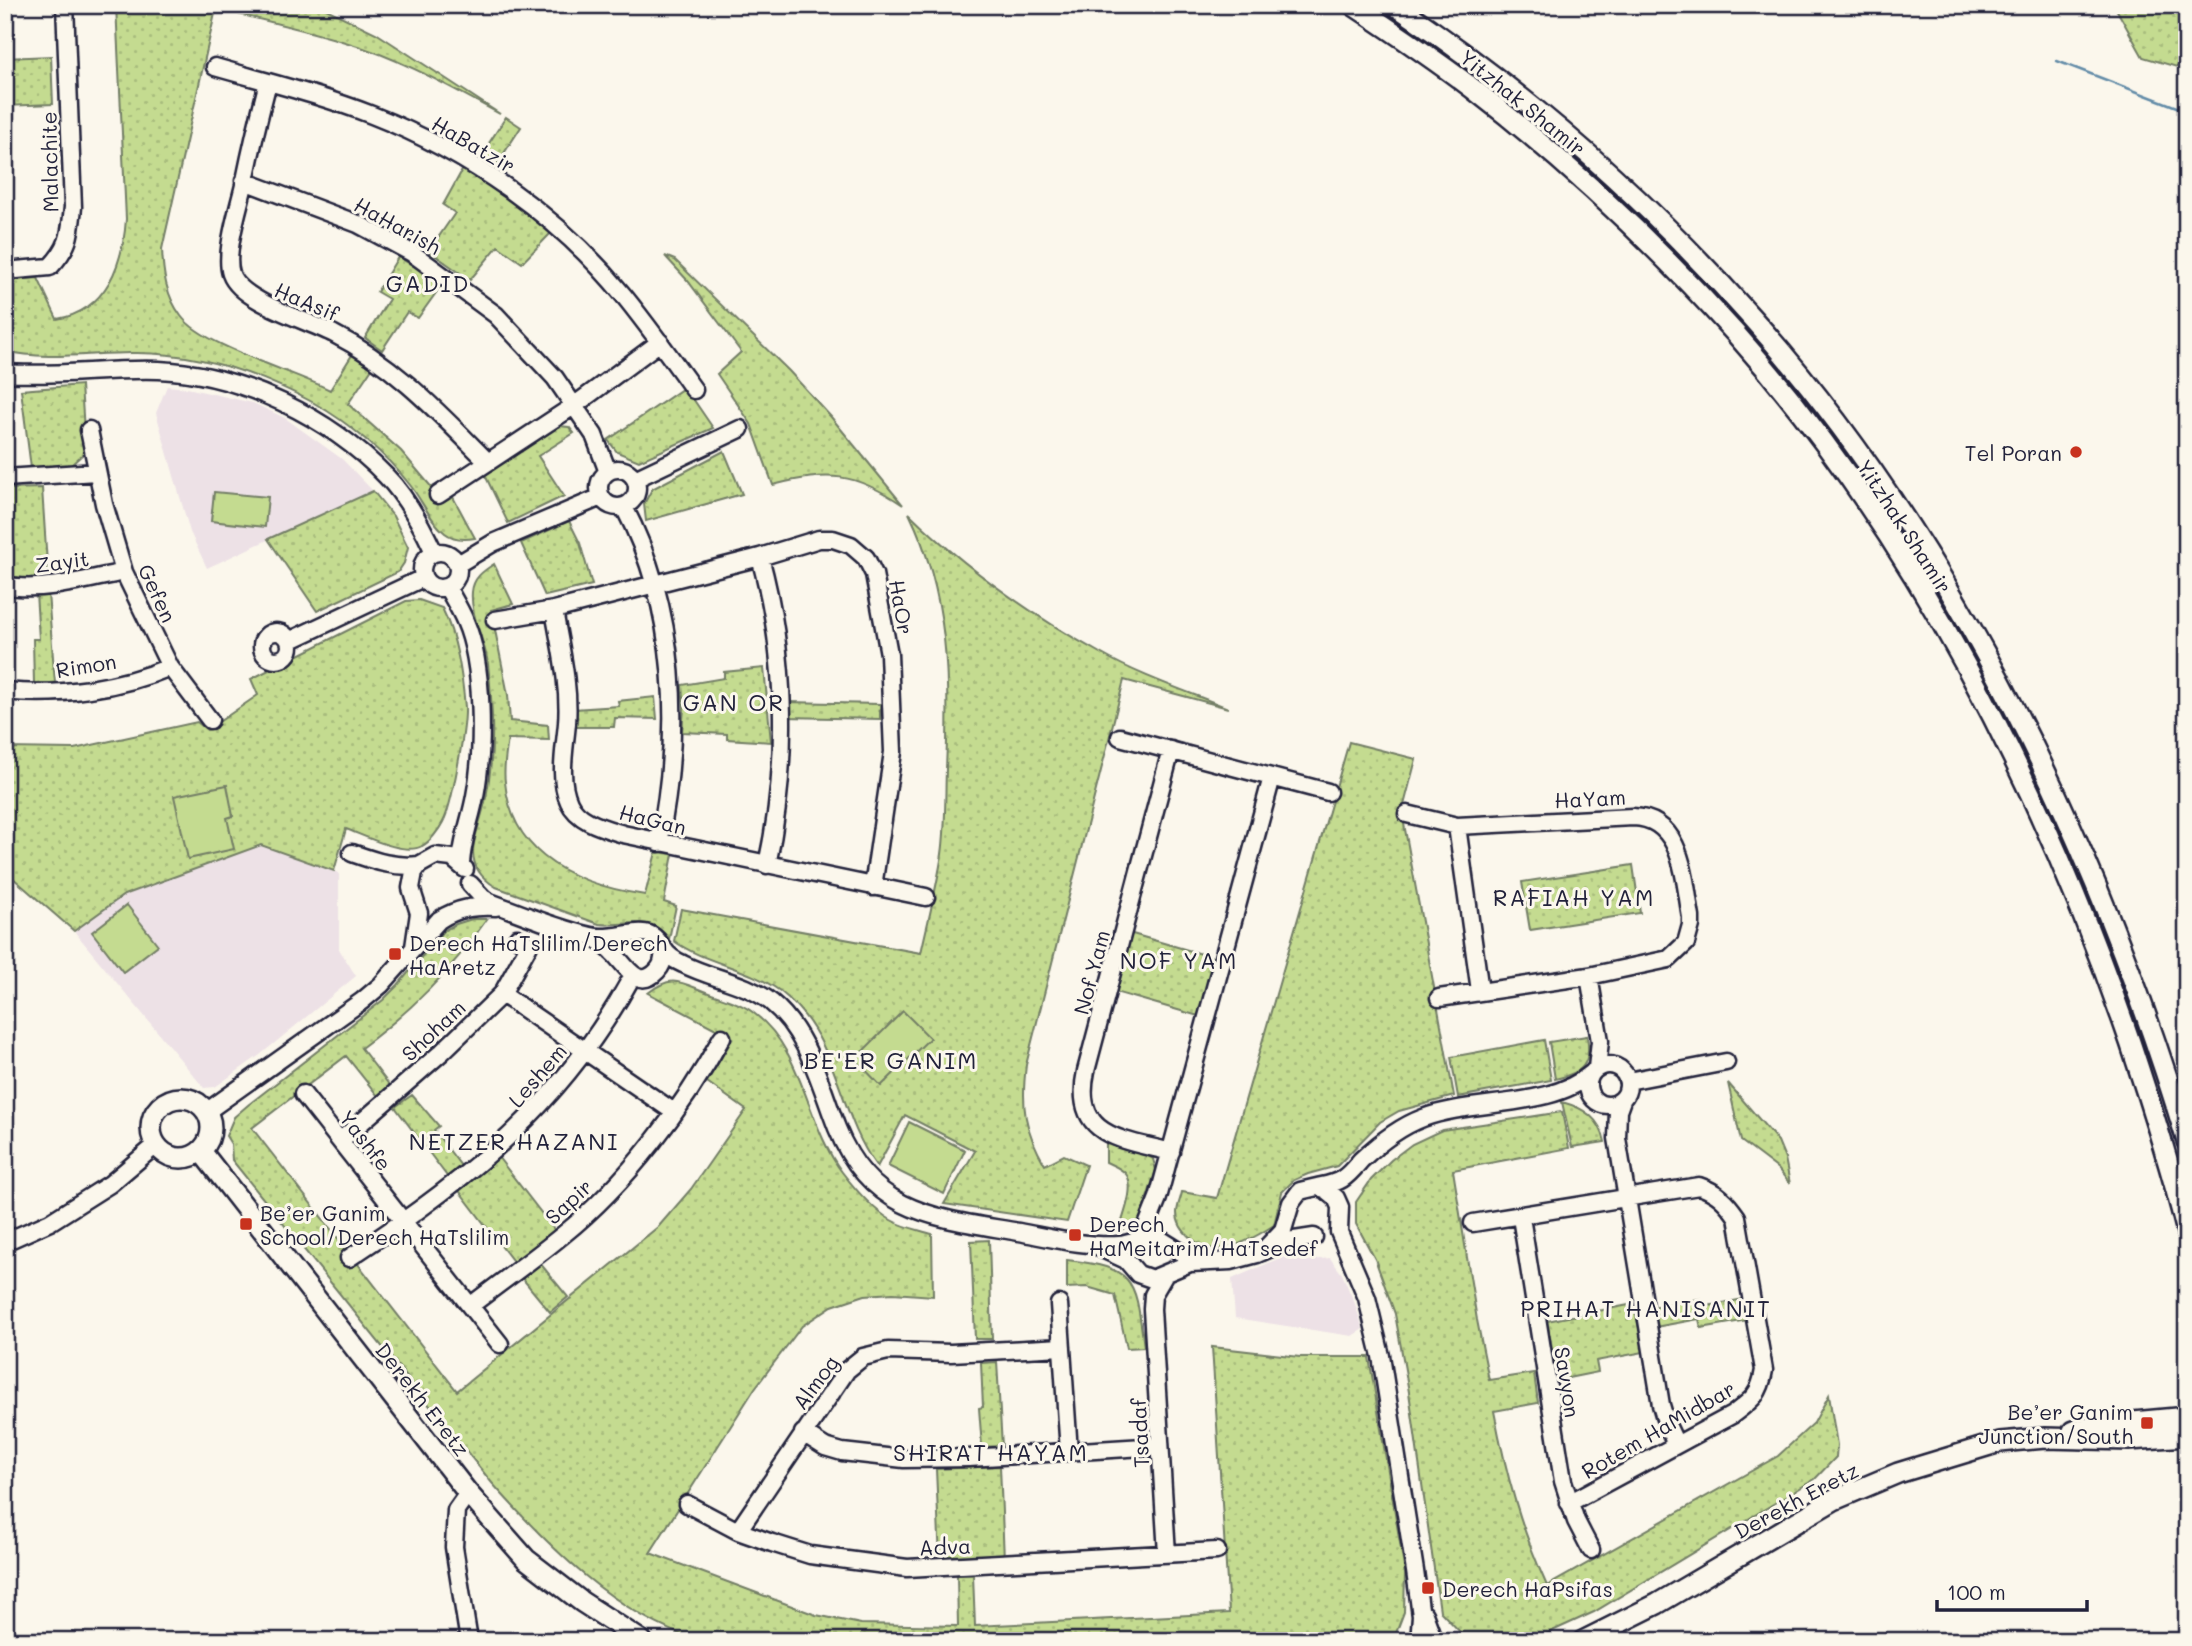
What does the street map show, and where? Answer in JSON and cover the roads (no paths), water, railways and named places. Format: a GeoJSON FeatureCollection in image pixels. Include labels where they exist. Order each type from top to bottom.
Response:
{"type":"FeatureCollection","features":[{"type":"Feature","properties":{"kind":"main road","name":"Yitzhak Shamir"},"geometry":{"type":"LineString","coordinates":[[1353,5],[1474,89],[1603,198],[1736,334],[1797,409],[1868,507],[1925,597],[1971,678],[2003,738],[2059,858],[2098,953],[2128,1037],[2162,1139],[2187,1232]]}},
{"type":"Feature","properties":{"kind":"main road","name":"Yitzhak Shamir"},"geometry":{"type":"LineString","coordinates":[[1395,5],[1488,71],[1562,130],[1619,181],[1754,319],[1872,472],[1971,630],[2024,727],[2054,790],[2134,982],[2187,1141]]}},
{"type":"Feature","properties":{"kind":"main road"},"geometry":{"type":"LineString","coordinates":[[179,1098],[189,1099],[199,1104],[206,1112],[211,1128],[210,1136],[201,1151],[182,1158],[163,1152],[156,1145],[151,1123],[162,1104],[179,1098]]}},
{"type":"Feature","properties":{"kind":"main road","name":"Derekh Eretz"},"geometry":{"type":"LineString","coordinates":[[201,1151],[468,1493],[526,1559],[582,1602],[642,1641]]}},
{"type":"Feature","properties":{"kind":"main road","name":"Derekh Eretz"},"geometry":{"type":"LineString","coordinates":[[2045,1438],[2101,1425],[2182,1416]]}},
{"type":"Feature","properties":{"kind":"main road","name":"Derekh Eretz"},"geometry":{"type":"LineString","coordinates":[[1583,1641],[1657,1604],[1834,1500],[1898,1473],[2000,1442],[2045,1438],[2129,1440],[2187,1436]]}},
{"type":"Feature","properties":{"kind":"street","name":"Malachite"},"geometry":{"type":"LineString","coordinates":[[5,271],[50,267],[62,254],[70,239],[73,206],[65,5]]}},
{"type":"Feature","properties":{"kind":"street","name":"HaBatzir"},"geometry":{"type":"LineString","coordinates":[[215,66],[373,115],[450,151],[513,191],[583,251],[623,295],[694,390]]}},
{"type":"Feature","properties":{"kind":"street","name":"HaAsif"},"geometry":{"type":"LineString","coordinates":[[268,82],[230,243],[231,274],[245,293],[258,302],[334,334],[377,359],[406,382],[488,462]]}},
{"type":"Feature","properties":{"kind":"street","name":"HaHarish"},"geometry":{"type":"LineString","coordinates":[[244,181],[358,224],[412,253],[496,315],[555,378],[575,405],[594,435],[608,472]]}},
{"type":"Feature","properties":{"kind":"street"},"geometry":{"type":"LineString","coordinates":[[438,495],[575,405],[660,342]]}},
{"type":"Feature","properties":{"kind":"street"},"geometry":{"type":"LineString","coordinates":[[5,373],[38,375],[161,370],[212,378],[292,407],[333,432],[387,477],[415,516],[434,552]]}},
{"type":"Feature","properties":{"kind":"street"},"geometry":{"type":"LineString","coordinates":[[635,479],[740,429]]}},
{"type":"Feature","properties":{"kind":"street","name":"Gefen"},"geometry":{"type":"LineString","coordinates":[[89,430],[96,472],[124,572],[170,667],[210,720]]}},
{"type":"Feature","properties":{"kind":"street"},"geometry":{"type":"LineString","coordinates":[[620,469],[635,479],[636,496],[624,507],[608,505],[601,497],[599,486],[608,472],[620,469]]}},
{"type":"Feature","properties":{"kind":"street"},"geometry":{"type":"LineString","coordinates":[[5,478],[96,472]]}},
{"type":"Feature","properties":{"kind":"street"},"geometry":{"type":"LineString","coordinates":[[457,565],[493,543],[601,497]]}},
{"type":"Feature","properties":{"kind":"street"},"geometry":{"type":"LineString","coordinates":[[624,507],[637,532],[655,585],[666,635],[673,690],[673,750],[659,843]]}},
{"type":"Feature","properties":{"kind":"street","name":"HaOr"},"geometry":{"type":"LineString","coordinates":[[655,585],[819,539],[832,539],[851,545],[866,558],[874,573],[889,654],[893,752],[873,887]]}},
{"type":"Feature","properties":{"kind":"street"},"geometry":{"type":"LineString","coordinates":[[434,552],[447,553],[457,565],[456,580],[447,587],[433,587],[423,578],[424,561],[434,552]]}},
{"type":"Feature","properties":{"kind":"street"},"geometry":{"type":"LineString","coordinates":[[760,557],[773,614],[782,708],[776,824],[767,865]]}},
{"type":"Feature","properties":{"kind":"street","name":"Zayit"},"geometry":{"type":"LineString","coordinates":[[5,585],[58,585],[124,572]]}},
{"type":"Feature","properties":{"kind":"street"},"geometry":{"type":"LineString","coordinates":[[289,641],[423,578]]}},
{"type":"Feature","properties":{"kind":"street"},"geometry":{"type":"LineString","coordinates":[[495,620],[554,610],[655,585]]}},
{"type":"Feature","properties":{"kind":"street"},"geometry":{"type":"LineString","coordinates":[[447,587],[466,622],[473,651],[481,723],[475,798],[461,864]]}},
{"type":"Feature","properties":{"kind":"street","name":"HaGan"},"geometry":{"type":"LineString","coordinates":[[554,610],[566,700],[563,782],[570,804],[595,825],[659,843],[926,897]]}},
{"type":"Feature","properties":{"kind":"street","name":"Rimon"},"geometry":{"type":"LineString","coordinates":[[5,691],[27,694],[110,685],[170,667]]}},
{"type":"Feature","properties":{"kind":"street"},"geometry":{"type":"LineString","coordinates":[[1120,737],[1328,792]]}},
{"type":"Feature","properties":{"kind":"street","name":"Nof Yam"},"geometry":{"type":"LineString","coordinates":[[1171,750],[1086,1071],[1083,1097],[1088,1116],[1105,1133],[1171,1152]]}},
{"type":"Feature","properties":{"kind":"street"},"geometry":{"type":"LineString","coordinates":[[1135,1269],[1131,1254],[1158,1198],[1272,777]]}},
{"type":"Feature","properties":{"kind":"street","name":"HaYam"},"geometry":{"type":"LineString","coordinates":[[1407,814],[1457,825],[1633,817],[1653,820],[1667,831],[1676,845],[1689,906],[1691,925],[1686,943],[1669,959],[1589,976],[1438,998]]}},
{"type":"Feature","properties":{"kind":"street"},"geometry":{"type":"LineString","coordinates":[[1457,825],[1480,991]]}},
{"type":"Feature","properties":{"kind":"street"},"geometry":{"type":"LineString","coordinates":[[445,856],[467,830]]}},
{"type":"Feature","properties":{"kind":"street"},"geometry":{"type":"LineString","coordinates":[[352,853],[386,864],[404,867],[419,865]]}},
{"type":"Feature","properties":{"kind":"street"},"geometry":{"type":"LineString","coordinates":[[206,1112],[362,1001],[381,985],[414,949],[439,920],[452,913],[466,900],[469,877],[461,864],[445,856],[428,858],[414,872],[414,895],[419,924],[414,949]]}},
{"type":"Feature","properties":{"kind":"street"},"geometry":{"type":"LineString","coordinates":[[386,864],[430,913],[452,913],[480,906],[509,908]]}},
{"type":"Feature","properties":{"kind":"street"},"geometry":{"type":"LineString","coordinates":[[470,884],[483,898],[592,937],[613,952],[626,971],[633,975],[641,977],[668,969],[690,967]]}},
{"type":"Feature","properties":{"kind":"street"},"geometry":{"type":"LineString","coordinates":[[592,937],[615,938],[635,933],[650,934],[671,957],[690,967],[746,987],[782,1012],[809,1056],[847,1148],[861,1169],[888,1195],[910,1208],[939,1218],[1081,1242],[1119,1245],[1154,1236],[1184,1254],[1210,1262]]}},
{"type":"Feature","properties":{"kind":"street"},"geometry":{"type":"LineString","coordinates":[[621,962],[620,950],[623,943],[635,933]]}},
{"type":"Feature","properties":{"kind":"street","name":"Shoham"},"geometry":{"type":"LineString","coordinates":[[340,1141],[434,1060],[502,994],[529,945],[517,938]]}},
{"type":"Feature","properties":{"kind":"street"},"geometry":{"type":"LineString","coordinates":[[654,974],[663,960],[663,949]]}},
{"type":"Feature","properties":{"kind":"street","name":"Leshem"},"geometry":{"type":"LineString","coordinates":[[349,1258],[404,1222],[477,1166],[516,1131],[561,1083],[585,1051],[633,975]]}},
{"type":"Feature","properties":{"kind":"street"},"geometry":{"type":"LineString","coordinates":[[1589,976],[1600,1041],[1594,1071],[1588,1079],[1589,1092],[1598,1102],[1617,1138]]}},
{"type":"Feature","properties":{"kind":"street"},"geometry":{"type":"LineString","coordinates":[[502,994],[674,1112]]}},
{"type":"Feature","properties":{"kind":"street","name":"Sapir"},"geometry":{"type":"LineString","coordinates":[[470,1306],[566,1233],[623,1178],[700,1078],[722,1037]]}},
{"type":"Feature","properties":{"kind":"street"},"geometry":{"type":"LineString","coordinates":[[1600,1041],[1615,1066],[1625,1073],[1628,1081],[1628,1090],[1618,1111],[1617,1138],[1661,1405],[1676,1444]]}},
{"type":"Feature","properties":{"kind":"street"},"geometry":{"type":"LineString","coordinates":[[1628,1081],[1726,1062]]}},
{"type":"Feature","properties":{"kind":"street"},"geometry":{"type":"LineString","coordinates":[[1262,1252],[1283,1230],[1294,1196],[1300,1191],[1331,1184],[1350,1173],[1396,1131],[1422,1118],[1449,1111],[1556,1093],[1581,1082],[1603,1065],[1615,1066]]}},
{"type":"Feature","properties":{"kind":"street"},"geometry":{"type":"LineString","coordinates":[[1556,1093],[1611,1105],[1622,1100]]}},
{"type":"Feature","properties":{"kind":"street","name":"Yashfe"},"geometry":{"type":"LineString","coordinates":[[303,1094],[499,1344]]}},
{"type":"Feature","properties":{"kind":"street"},"geometry":{"type":"LineString","coordinates":[[5,1242],[50,1222],[100,1190],[156,1145]]}},
{"type":"Feature","properties":{"kind":"street"},"geometry":{"type":"LineString","coordinates":[[1081,1242],[1118,1255],[1152,1279],[1189,1264],[1231,1261],[1297,1239],[1328,1234],[1335,1228],[1350,1173]]}},
{"type":"Feature","properties":{"kind":"street"},"geometry":{"type":"LineString","coordinates":[[1317,1186],[1331,1192],[1340,1212],[1339,1232],[1367,1298],[1381,1356],[1421,1616],[1419,1641]]}},
{"type":"Feature","properties":{"kind":"street","name":"Rotem HaMidbar"},"geometry":{"type":"LineString","coordinates":[[1569,1503],[1732,1415],[1751,1402],[1761,1387],[1764,1370],[1741,1233],[1737,1217],[1727,1202],[1714,1191],[1699,1186],[1627,1197]]}},
{"type":"Feature","properties":{"kind":"street"},"geometry":{"type":"LineString","coordinates":[[1473,1223],[1627,1197]]}},
{"type":"Feature","properties":{"kind":"street"},"geometry":{"type":"LineString","coordinates":[[1158,1198],[1159,1216],[1173,1254],[1166,1274]]}},
{"type":"Feature","properties":{"kind":"street"},"geometry":{"type":"LineString","coordinates":[[1289,1211],[1296,1229],[1305,1236],[1316,1237],[1336,1247],[1356,1271]]}},
{"type":"Feature","properties":{"kind":"street","name":"Savyon"},"geometry":{"type":"LineString","coordinates":[[1521,1217],[1563,1481],[1569,1503],[1591,1550]]}},
{"type":"Feature","properties":{"kind":"street","name":"Tsadaf"},"geometry":{"type":"LineString","coordinates":[[1135,1269],[1152,1309]]}},
{"type":"Feature","properties":{"kind":"street","name":"Tsadaf"},"geometry":{"type":"LineString","coordinates":[[1166,1274],[1153,1295],[1152,1309],[1167,1554]]}},
{"type":"Feature","properties":{"kind":"street"},"geometry":{"type":"LineString","coordinates":[[1059,1304],[1069,1452]]}},
{"type":"Feature","properties":{"kind":"street","name":"Almog"},"geometry":{"type":"LineString","coordinates":[[738,1531],[847,1370],[863,1357],[888,1351],[951,1353],[1062,1347]]}},
{"type":"Feature","properties":{"kind":"street"},"geometry":{"type":"LineString","coordinates":[[803,1433],[825,1447],[842,1452],[904,1459],[1160,1446]]}},
{"type":"Feature","properties":{"kind":"street"},"geometry":{"type":"LineString","coordinates":[[466,1640],[454,1546],[456,1510],[468,1493]]}},
{"type":"Feature","properties":{"kind":"street","name":"Adva"},"geometry":{"type":"LineString","coordinates":[[687,1504],[738,1531],[810,1555],[874,1566],[907,1568],[1217,1551]]}},
{"type":"Feature","properties":{"kind":"street"},"geometry":{"type":"LineString","coordinates":[[1419,1602],[1434,1641]]}},
{"type":"Feature","properties":{"kind":"waterway"},"geometry":{"type":"LineString","coordinates":[[2057,61],[2187,111]]}},
{"type":"Feature","properties":{"kind":"place","name":"Tel Poran"},"geometry":{"type":"Point","coordinates":[2076,452]}},
{"type":"Feature","properties":{"kind":"place","name":"Derech HaTslilim/Derech HaAretz"},"geometry":{"type":"Point","coordinates":[395,954]}},
{"type":"Feature","properties":{"kind":"place","name":"Be’er Ganim School/Derech HaTslilim"},"geometry":{"type":"Point","coordinates":[246,1224]}},
{"type":"Feature","properties":{"kind":"place","name":"Derech HaMeitarim/HaTsedef"},"geometry":{"type":"Point","coordinates":[1075,1235]}},
{"type":"Feature","properties":{"kind":"place","name":"Be’er Ganim Junction/South"},"geometry":{"type":"Point","coordinates":[2147,1423]}},
{"type":"Feature","properties":{"kind":"place","name":"Derech HaPsifas"},"geometry":{"type":"Point","coordinates":[1428,1588]}},
{"type":"Feature","properties":{"kind":"district","name":"GADID"},"geometry":{"type":"Point","coordinates":[428,283]}},
{"type":"Feature","properties":{"kind":"district","name":"GAN OR"},"geometry":{"type":"Point","coordinates":[734,702]}},
{"type":"Feature","properties":{"kind":"district","name":"RAFIAH YAM"},"geometry":{"type":"Point","coordinates":[1574,897]}},
{"type":"Feature","properties":{"kind":"district","name":"NOF YAM"},"geometry":{"type":"Point","coordinates":[1179,960]}},
{"type":"Feature","properties":{"kind":"district","name":"BE'ER GANIM"},"geometry":{"type":"Point","coordinates":[891,1059]}},
{"type":"Feature","properties":{"kind":"district","name":"NETZER HAZANI"},"geometry":{"type":"Point","coordinates":[514,1141]}},
{"type":"Feature","properties":{"kind":"district","name":"PRIHAT HANISANIT"},"geometry":{"type":"Point","coordinates":[1646,1308]}},
{"type":"Feature","properties":{"kind":"district","name":"SHIRAT HAYAM"},"geometry":{"type":"Point","coordinates":[991,1452]}}]}
